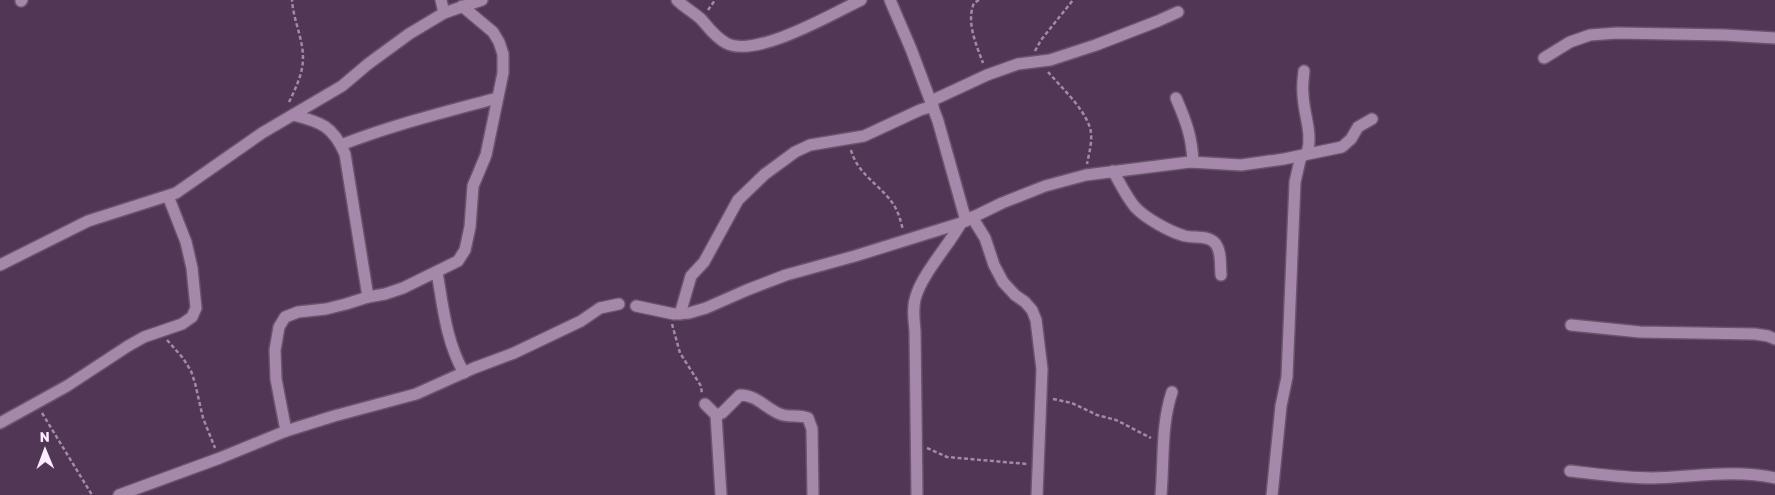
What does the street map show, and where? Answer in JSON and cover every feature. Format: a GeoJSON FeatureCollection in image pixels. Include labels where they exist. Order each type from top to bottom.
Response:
{"type":"FeatureCollection","features":[{"type":"Feature","properties":{"kind":"street"},"geometry":{"type":"LineString","coordinates":[[441,0],[444,13]]}},
{"type":"Feature","properties":{"kind":"street"},"geometry":{"type":"LineString","coordinates":[[0,265],[88,221],[176,193],[262,133],[342,86],[368,64],[410,34],[444,13],[482,0]]}},
{"type":"Feature","properties":{"kind":"street"},"geometry":{"type":"LineString","coordinates":[[677,0],[700,19],[713,34],[727,44],[738,46],[769,42],[804,28],[861,0]]}},
{"type":"Feature","properties":{"kind":"street"},"geometry":{"type":"LineString","coordinates":[[890,0],[932,104],[966,220],[985,238],[994,265],[1003,282],[1032,310],[1036,320],[1042,361],[1037,495]]}},
{"type":"Feature","properties":{"kind":"street"},"geometry":{"type":"LineString","coordinates":[[286,431],[276,379],[275,350],[279,327],[285,317],[298,312],[326,309],[394,291],[458,261],[465,250],[470,227],[473,186],[486,155],[503,73],[503,54],[493,32],[462,6]]}},
{"type":"Feature","properties":{"kind":"street"},"geometry":{"type":"LineString","coordinates":[[675,314],[690,276],[704,262],[738,200],[765,174],[795,152],[820,142],[864,136],[988,75],[1018,64],[1050,60],[1096,45],[1178,12]]}},
{"type":"Feature","properties":{"kind":"street"},"geometry":{"type":"LineString","coordinates":[[1544,58],[1570,42],[1590,35],[1618,33],[1775,38]]}},
{"type":"Feature","properties":{"kind":"street"},"geometry":{"type":"LineString","coordinates":[[1272,495],[1281,406],[1287,377],[1295,182],[1300,160],[1305,155],[1310,143],[1303,93],[1304,71]]}},
{"type":"Feature","properties":{"kind":"street"},"geometry":{"type":"LineString","coordinates":[[341,144],[381,130],[497,98]]}},
{"type":"Feature","properties":{"kind":"street"},"geometry":{"type":"LineString","coordinates":[[1176,98],[1190,131],[1192,162]]}},
{"type":"Feature","properties":{"kind":"street"},"geometry":{"type":"LineString","coordinates":[[294,115],[315,120],[329,128],[341,144],[368,297]]}},
{"type":"Feature","properties":{"kind":"street"},"geometry":{"type":"LineString","coordinates":[[636,306],[675,314],[706,308],[786,275],[907,240],[966,220],[1025,193],[1086,175],[1192,162],[1241,165],[1260,164],[1342,146],[1351,139],[1358,127],[1372,119]]}},
{"type":"Feature","properties":{"kind":"street"},"geometry":{"type":"LineString","coordinates":[[1112,171],[1136,208],[1146,216],[1169,230],[1184,236],[1210,239],[1216,244],[1219,253],[1221,275]]}},
{"type":"Feature","properties":{"kind":"street"},"geometry":{"type":"LineString","coordinates":[[0,423],[128,346],[192,318],[196,308],[192,268],[186,242],[168,196]]}},
{"type":"Feature","properties":{"kind":"street"},"geometry":{"type":"LineString","coordinates":[[917,495],[913,308],[921,283],[966,220]]}},
{"type":"Feature","properties":{"kind":"street"},"geometry":{"type":"LineString","coordinates":[[437,272],[448,337],[464,373]]}},
{"type":"Feature","properties":{"kind":"street"},"geometry":{"type":"LineString","coordinates":[[119,495],[220,458],[286,431],[416,394],[514,353],[581,320],[600,308],[619,304]]}},
{"type":"Feature","properties":{"kind":"street"},"geometry":{"type":"LineString","coordinates":[[1571,325],[1640,332],[1755,334],[1775,339]]}},
{"type":"Feature","properties":{"kind":"street"},"geometry":{"type":"LineString","coordinates":[[1162,495],[1166,409],[1172,392]]}},
{"type":"Feature","properties":{"kind":"street"},"geometry":{"type":"LineString","coordinates":[[716,415],[722,413],[740,395],[748,395],[758,399],[781,415],[808,418],[812,429],[813,495]]}},
{"type":"Feature","properties":{"kind":"street"},"geometry":{"type":"LineString","coordinates":[[705,404],[716,415],[721,495]]}},
{"type":"Feature","properties":{"kind":"street"},"geometry":{"type":"LineString","coordinates":[[1570,471],[1651,478],[1735,473],[1756,474],[1775,478]]}},
{"type":"Feature","properties":{"kind":"path"},"geometry":{"type":"LineString","coordinates":[[288,104],[300,75],[303,56],[292,0]]}},
{"type":"Feature","properties":{"kind":"path"},"geometry":{"type":"LineString","coordinates":[[979,0],[974,3],[972,8],[970,17],[971,28],[988,75]]}},
{"type":"Feature","properties":{"kind":"path"},"geometry":{"type":"LineString","coordinates":[[1073,0],[1041,40],[1033,62],[1073,101],[1091,130],[1086,175]]}},
{"type":"Feature","properties":{"kind":"path"},"geometry":{"type":"LineString","coordinates":[[848,139],[852,154],[863,173],[895,205],[907,240]]}},
{"type":"Feature","properties":{"kind":"path"},"geometry":{"type":"LineString","coordinates":[[675,314],[680,353],[701,386],[702,400],[705,404]]}},
{"type":"Feature","properties":{"kind":"path"},"geometry":{"type":"LineString","coordinates":[[159,332],[183,358],[191,371],[204,418],[220,458]]}},
{"type":"Feature","properties":{"kind":"path"},"geometry":{"type":"LineString","coordinates":[[1041,398],[1072,403],[1097,415],[1116,420],[1164,446]]}},
{"type":"Feature","properties":{"kind":"path"},"geometry":{"type":"LineString","coordinates":[[36,403],[92,495]]}},
{"type":"Feature","properties":{"kind":"path"},"geometry":{"type":"LineString","coordinates":[[916,442],[947,457],[1038,465]]}}]}
